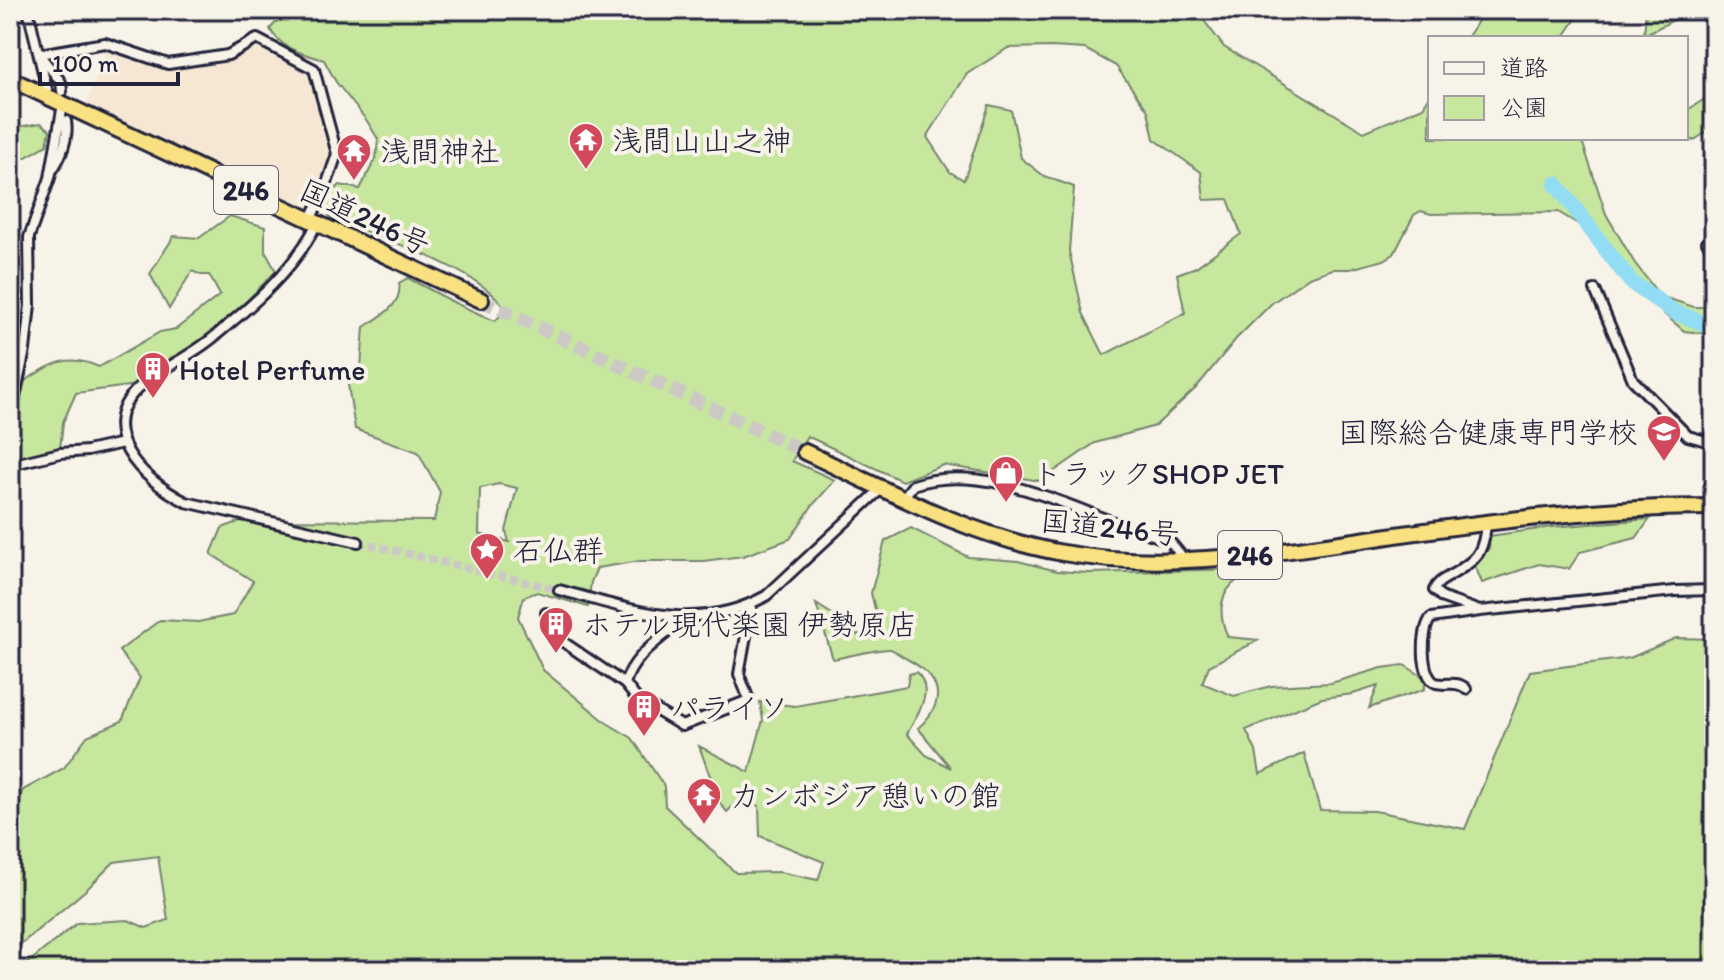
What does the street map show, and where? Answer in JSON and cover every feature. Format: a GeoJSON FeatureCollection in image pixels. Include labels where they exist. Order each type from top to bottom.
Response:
{"type":"FeatureCollection","features":[{"type":"Feature","properties":{"kind":"highway","name":"国道246号"},"geometry":{"type":"LineString","coordinates":[[10,79],[58,98],[481,300]]}},
{"type":"Feature","properties":{"kind":"highway","name":"国道246号"},"geometry":{"type":"LineString","coordinates":[[805,452],[984,533],[1065,553],[1123,561],[1186,561],[1610,509],[1714,507]]}},
{"type":"Feature","properties":{"kind":"street"},"geometry":{"type":"LineString","coordinates":[[28,10],[39,54],[58,98]]}},
{"type":"Feature","properties":{"kind":"street"},"geometry":{"type":"LineString","coordinates":[[39,54],[105,43],[168,64],[228,55],[257,39],[314,69],[337,154],[298,258],[212,339],[142,385],[120,422],[123,443],[144,473],[186,502],[358,542]]}},
{"type":"Feature","properties":{"kind":"street"},"geometry":{"type":"LineString","coordinates":[[10,421],[25,350],[30,305],[29,237],[50,174],[61,82],[39,54]]}},
{"type":"Feature","properties":{"kind":"street"},"geometry":{"type":"LineString","coordinates":[[50,174],[57,164],[68,132],[66,121]]}},
{"type":"Feature","properties":{"kind":"street"},"geometry":{"type":"LineString","coordinates":[[1707,242],[1714,251]]}},
{"type":"Feature","properties":{"kind":"street"},"geometry":{"type":"LineString","coordinates":[[1595,290],[1633,380],[1688,436],[1714,443]]}},
{"type":"Feature","properties":{"kind":"street"},"geometry":{"type":"LineString","coordinates":[[10,514],[10,468],[60,453],[123,443]]}},
{"type":"Feature","properties":{"kind":"street"},"geometry":{"type":"LineString","coordinates":[[903,498],[913,485],[937,480],[960,478],[1011,486],[1164,539],[1186,561]]}},
{"type":"Feature","properties":{"kind":"street"},"geometry":{"type":"LineString","coordinates":[[559,590],[645,612],[685,618],[715,615],[752,603],[780,584],[882,488]]}},
{"type":"Feature","properties":{"kind":"street"},"geometry":{"type":"LineString","coordinates":[[1480,611],[1443,598],[1434,590],[1437,583],[1470,563],[1482,551],[1486,522]]}},
{"type":"Feature","properties":{"kind":"street"},"geometry":{"type":"LineString","coordinates":[[1466,689],[1461,684],[1436,683],[1430,679],[1426,670],[1424,630],[1431,618],[1675,591],[1714,590]]}},
{"type":"Feature","properties":{"kind":"street"},"geometry":{"type":"LineString","coordinates":[[546,613],[556,637],[625,684],[637,699],[682,726],[749,700],[740,680],[739,668],[752,603]]}},
{"type":"Feature","properties":{"kind":"street"},"geometry":{"type":"LineString","coordinates":[[625,684],[639,657],[685,618]]}},
{"type":"Feature","properties":{"kind":"shaded area"},"geometry":{"type":"Polygon","coordinates":[[[259,44],[310,71],[333,153],[321,192],[310,208],[87,104],[107,47],[168,67],[212,62],[259,44]]]}},
{"type":"Feature","properties":{"kind":"green space"},"geometry":{"type":"Polygon","coordinates":[[[310,10],[1196,10],[1224,47],[1364,132],[1423,107],[1428,99],[1428,140],[1582,140],[1606,214],[1634,262],[1660,296],[1694,307],[1713,307],[1714,342],[1702,333],[1684,331],[1656,307],[1583,227],[1558,212],[1431,214],[1421,211],[1414,215],[1394,254],[1384,260],[1350,269],[1333,269],[1309,277],[1272,303],[1236,339],[1196,388],[1155,426],[1095,443],[1040,481],[943,465],[902,481],[807,436],[792,461],[835,480],[812,506],[790,539],[743,556],[703,561],[640,561],[597,568],[591,582],[588,607],[537,592],[524,597],[518,617],[543,670],[607,723],[632,738],[664,786],[665,806],[736,873],[780,872],[818,880],[824,862],[760,836],[759,806],[739,800],[727,812],[720,803],[699,746],[749,772],[763,720],[760,702],[795,706],[907,686],[909,674],[916,672],[922,679],[925,695],[907,734],[926,755],[951,768],[918,728],[928,718],[937,699],[933,681],[927,673],[890,649],[833,659],[816,604],[851,626],[857,635],[880,629],[871,593],[885,541],[911,528],[968,557],[1018,561],[1057,571],[1238,569],[1239,579],[1227,591],[1222,605],[1225,629],[1228,637],[1259,640],[1209,666],[1202,683],[1234,696],[1271,686],[1331,683],[1404,665],[1425,678],[1425,689],[1369,708],[1378,686],[1353,694],[1322,698],[1246,730],[1256,751],[1260,774],[1304,753],[1320,810],[1375,811],[1465,829],[1530,671],[1630,658],[1676,638],[1714,639],[1714,970],[19,970],[77,923],[128,920],[146,928],[168,920],[158,856],[114,862],[87,889],[10,953],[10,823],[23,790],[64,768],[87,736],[122,721],[140,678],[119,651],[160,620],[198,622],[233,615],[253,581],[211,554],[222,528],[244,520],[434,521],[440,492],[418,452],[355,429],[348,385],[361,368],[364,327],[394,304],[398,298],[399,283],[408,278],[495,321],[506,310],[494,295],[452,268],[330,218],[327,203],[330,196],[340,185],[360,189],[376,158],[378,139],[336,82],[324,60],[293,50],[280,42],[270,29],[278,20],[310,10]],[[1008,48],[967,74],[927,137],[950,172],[964,180],[989,105],[1011,110],[1021,158],[1044,176],[1074,187],[1069,251],[1083,313],[1104,355],[1185,313],[1177,274],[1196,267],[1241,234],[1228,199],[1204,200],[1201,172],[1154,139],[1148,111],[1116,66],[1085,49],[1008,48]],[[499,484],[480,488],[479,534],[509,542],[506,531],[517,488],[499,484]]]}},
{"type":"Feature","properties":{"kind":"green space"},"geometry":{"type":"Polygon","coordinates":[[[1485,10],[1582,10],[1564,36],[1468,36],[1485,10]]]}},
{"type":"Feature","properties":{"kind":"green space"},"geometry":{"type":"Polygon","coordinates":[[[1646,10],[1693,10],[1644,35],[1646,10]]]}},
{"type":"Feature","properties":{"kind":"green space"},"geometry":{"type":"Polygon","coordinates":[[[1714,93],[1714,127],[1693,141],[1688,136],[1688,110],[1714,93]]]}},
{"type":"Feature","properties":{"kind":"green space"},"geometry":{"type":"Polygon","coordinates":[[[41,123],[50,130],[47,145],[26,157],[10,159],[10,125],[18,127],[41,123]]]}},
{"type":"Feature","properties":{"kind":"green space"},"geometry":{"type":"Polygon","coordinates":[[[230,216],[265,227],[265,251],[276,271],[225,323],[136,385],[76,393],[63,422],[60,449],[10,461],[10,428],[23,382],[59,362],[77,361],[99,367],[160,332],[176,329],[220,295],[209,275],[192,271],[169,309],[150,274],[174,236],[199,238],[230,216]]]}},
{"type":"Feature","properties":{"kind":"green space"},"geometry":{"type":"Polygon","coordinates":[[[1650,519],[1636,538],[1580,552],[1569,569],[1539,564],[1482,583],[1475,566],[1489,548],[1490,536],[1650,519]]]}},
{"type":"Feature","properties":{"kind":"waterway"},"geometry":{"type":"LineString","coordinates":[[1556,184],[1631,282],[1674,312],[1703,323],[1714,332]]}},
{"type":"Feature","properties":{"kind":"tunnel"},"geometry":{"type":"LineString","coordinates":[[481,300],[805,452]]}},
{"type":"Feature","properties":{"kind":"tunnel"},"geometry":{"type":"LineString","coordinates":[[358,542],[559,590]]}},
{"type":"Feature","properties":{"kind":"place","name":"浅間山山之神"},"geometry":{"type":"Point","coordinates":[586,171]}},
{"type":"Feature","properties":{"kind":"place","name":"浅間神社"},"geometry":{"type":"Point","coordinates":[354,182]}},
{"type":"Feature","properties":{"kind":"place","name":"Hotel Perfume"},"geometry":{"type":"Point","coordinates":[153,400]}},
{"type":"Feature","properties":{"kind":"place","name":"国際総合健康専門学校"},"geometry":{"type":"Point","coordinates":[1664,463]}},
{"type":"Feature","properties":{"kind":"place","name":"トラックSHOP JET"},"geometry":{"type":"Point","coordinates":[1006,504]}},
{"type":"Feature","properties":{"kind":"place","name":"石仏群"},"geometry":{"type":"Point","coordinates":[487,581]}},
{"type":"Feature","properties":{"kind":"place","name":"ホテル現代楽園 伊勢原店"},"geometry":{"type":"Point","coordinates":[556,655]}},
{"type":"Feature","properties":{"kind":"place","name":"パライソ"},"geometry":{"type":"Point","coordinates":[644,738]}},
{"type":"Feature","properties":{"kind":"place","name":"カンボジア憩いの館"},"geometry":{"type":"Point","coordinates":[704,826]}}]}
